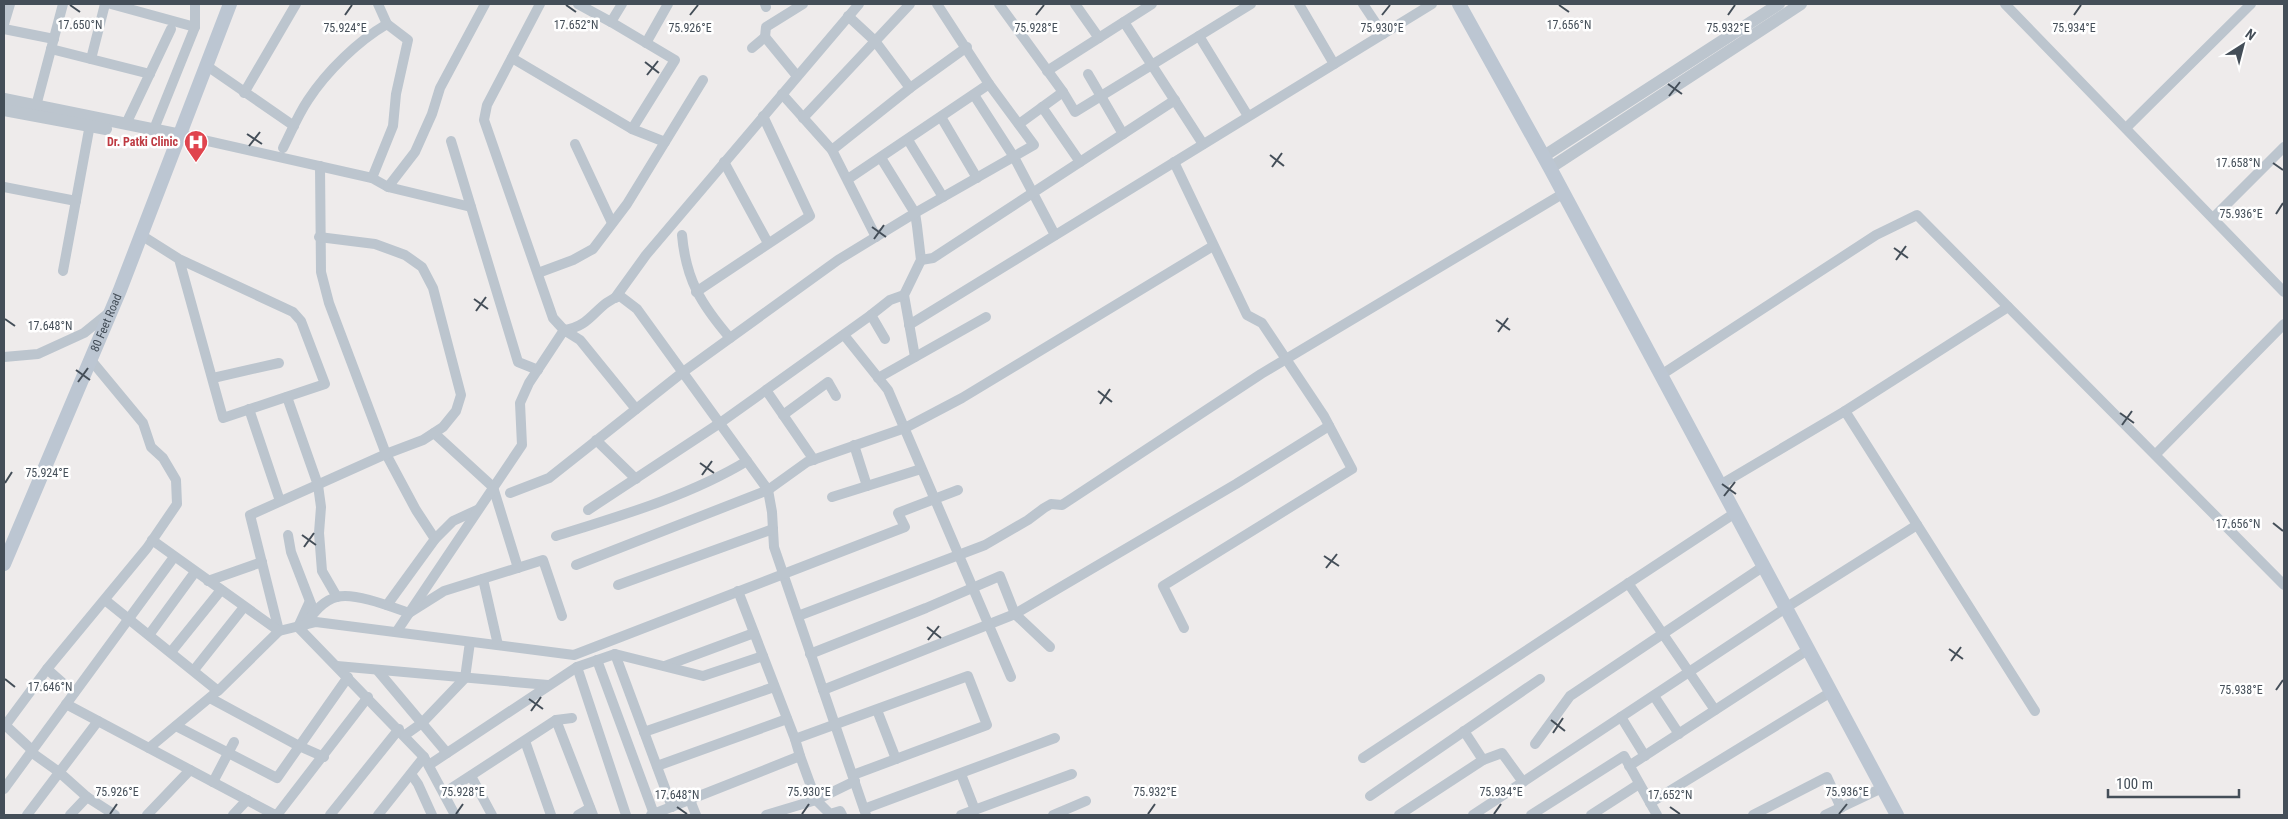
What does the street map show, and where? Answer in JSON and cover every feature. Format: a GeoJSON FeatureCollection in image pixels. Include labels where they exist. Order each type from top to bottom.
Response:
{"type":"FeatureCollection","features":[{"type":"Feature","properties":{"kind":"main road","name":"80 Feet Road"},"geometry":{"type":"LineString","coordinates":[[4,564],[111,312],[142,235],[176,134],[207,66],[230,4]]}},
{"type":"Feature","properties":{"kind":"main road"},"geometry":{"type":"LineString","coordinates":[[1459,4],[1564,193],[1897,815]]}},
{"type":"Feature","properties":{"kind":"street"},"geometry":{"type":"LineString","coordinates":[[4,24],[10,4]]}},
{"type":"Feature","properties":{"kind":"street"},"geometry":{"type":"LineString","coordinates":[[36,106],[63,4]]}},
{"type":"Feature","properties":{"kind":"street"},"geometry":{"type":"LineString","coordinates":[[91,59],[105,4]]}},
{"type":"Feature","properties":{"kind":"street"},"geometry":{"type":"LineString","coordinates":[[111,4],[195,27]]}},
{"type":"Feature","properties":{"kind":"street"},"geometry":{"type":"LineString","coordinates":[[154,129],[195,27],[195,4]]}},
{"type":"Feature","properties":{"kind":"street"},"geometry":{"type":"LineString","coordinates":[[244,93],[296,4]]}},
{"type":"Feature","properties":{"kind":"street"},"geometry":{"type":"LineString","coordinates":[[372,178],[393,126],[396,94],[408,40],[387,24],[378,4]]}},
{"type":"Feature","properties":{"kind":"street"},"geometry":{"type":"LineString","coordinates":[[388,187],[415,152],[432,114],[440,88],[485,4]]}},
{"type":"Feature","properties":{"kind":"street"},"geometry":{"type":"LineString","coordinates":[[540,4],[487,105],[484,120],[553,318],[564,330],[580,340],[636,409]]}},
{"type":"Feature","properties":{"kind":"street"},"geometry":{"type":"LineString","coordinates":[[578,4],[675,60],[632,129]]}},
{"type":"Feature","properties":{"kind":"street"},"geometry":{"type":"LineString","coordinates":[[611,22],[622,4]]}},
{"type":"Feature","properties":{"kind":"street"},"geometry":{"type":"LineString","coordinates":[[646,43],[668,4]]}},
{"type":"Feature","properties":{"kind":"street"},"geometry":{"type":"LineString","coordinates":[[752,48],[765,37],[766,27],[803,4]]}},
{"type":"Feature","properties":{"kind":"street"},"geometry":{"type":"LineString","coordinates":[[615,298],[646,255],[859,4]]}},
{"type":"Feature","properties":{"kind":"street"},"geometry":{"type":"LineString","coordinates":[[803,118],[910,4]]}},
{"type":"Feature","properties":{"kind":"street"},"geometry":{"type":"LineString","coordinates":[[510,492],[548,478],[683,372],[838,260],[915,213],[1034,146],[989,84],[967,47],[937,4]]}},
{"type":"Feature","properties":{"kind":"street"},"geometry":{"type":"LineString","coordinates":[[999,4],[1063,92],[1075,112],[1252,4]]}},
{"type":"Feature","properties":{"kind":"street"},"geometry":{"type":"LineString","coordinates":[[1075,4],[1099,38]]}},
{"type":"Feature","properties":{"kind":"street"},"geometry":{"type":"LineString","coordinates":[[1047,71],[1152,4]]}},
{"type":"Feature","properties":{"kind":"street"},"geometry":{"type":"LineString","coordinates":[[1299,4],[1334,64]]}},
{"type":"Feature","properties":{"kind":"street"},"geometry":{"type":"LineString","coordinates":[[1363,4],[1383,34]]}},
{"type":"Feature","properties":{"kind":"street"},"geometry":{"type":"LineString","coordinates":[[908,325],[1432,4]]}},
{"type":"Feature","properties":{"kind":"street"},"geometry":{"type":"LineString","coordinates":[[1547,162],[1779,4]]}},
{"type":"Feature","properties":{"kind":"street"},"geometry":{"type":"LineString","coordinates":[[1547,162],[1801,4]]}},
{"type":"Feature","properties":{"kind":"street"},"geometry":{"type":"LineString","coordinates":[[2005,4],[2284,292]]}},
{"type":"Feature","properties":{"kind":"street"},"geometry":{"type":"LineString","coordinates":[[2126,128],[2251,4]]}},
{"type":"Feature","properties":{"kind":"street"},"geometry":{"type":"LineString","coordinates":[[848,16],[875,41],[910,88]]}},
{"type":"Feature","properties":{"kind":"street"},"geometry":{"type":"LineString","coordinates":[[1124,22],[1203,144]]}},
{"type":"Feature","properties":{"kind":"street"},"geometry":{"type":"LineString","coordinates":[[283,148],[308,99],[334,69],[376,31],[387,24]]}},
{"type":"Feature","properties":{"kind":"street"},"geometry":{"type":"LineString","coordinates":[[4,29],[91,59],[150,74]]}},
{"type":"Feature","properties":{"kind":"street"},"geometry":{"type":"LineString","coordinates":[[126,124],[170,29]]}},
{"type":"Feature","properties":{"kind":"street"},"geometry":{"type":"LineString","coordinates":[[1199,36],[1248,116]]}},
{"type":"Feature","properties":{"kind":"street"},"geometry":{"type":"LineString","coordinates":[[765,37],[797,76]]}},
{"type":"Feature","properties":{"kind":"street"},"geometry":{"type":"LineString","coordinates":[[832,150],[910,88],[967,47]]}},
{"type":"Feature","properties":{"kind":"street"},"geometry":{"type":"LineString","coordinates":[[512,58],[632,129],[665,142]]}},
{"type":"Feature","properties":{"kind":"street"},"geometry":{"type":"LineString","coordinates":[[207,66],[294,126]]}},
{"type":"Feature","properties":{"kind":"street"},"geometry":{"type":"LineString","coordinates":[[1088,74],[1123,134]]}},
{"type":"Feature","properties":{"kind":"street"},"geometry":{"type":"LineString","coordinates":[[538,273],[573,260],[593,249],[627,204],[703,80]]}},
{"type":"Feature","properties":{"kind":"street"},"geometry":{"type":"LineString","coordinates":[[848,179],[989,84]]}},
{"type":"Feature","properties":{"kind":"street"},"geometry":{"type":"LineString","coordinates":[[1019,124],[1063,92]]}},
{"type":"Feature","properties":{"kind":"street"},"geometry":{"type":"LineString","coordinates":[[782,94],[832,150],[876,237]]}},
{"type":"Feature","properties":{"kind":"street"},"geometry":{"type":"LineString","coordinates":[[974,95],[1014,157],[1055,235]]}},
{"type":"Feature","properties":{"kind":"street"},"geometry":{"type":"LineString","coordinates":[[4,99],[91,122],[126,124],[154,129],[372,178],[388,187],[471,207]]}},
{"type":"Feature","properties":{"kind":"street"},"geometry":{"type":"LineString","coordinates":[[921,260],[932,258],[1175,100]]}},
{"type":"Feature","properties":{"kind":"street"},"geometry":{"type":"LineString","coordinates":[[1042,107],[1080,162]]}},
{"type":"Feature","properties":{"kind":"street"},"geometry":{"type":"LineString","coordinates":[[4,110],[91,122],[165,137],[176,134]]}},
{"type":"Feature","properties":{"kind":"street"},"geometry":{"type":"LineString","coordinates":[[696,292],[810,216],[763,116]]}},
{"type":"Feature","properties":{"kind":"street"},"geometry":{"type":"LineString","coordinates":[[941,117],[977,178]]}},
{"type":"Feature","properties":{"kind":"street"},"geometry":{"type":"LineString","coordinates":[[63,271],[91,122]]}},
{"type":"Feature","properties":{"kind":"street"},"geometry":{"type":"LineString","coordinates":[[908,140],[944,197]]}},
{"type":"Feature","properties":{"kind":"street"},"geometry":{"type":"LineString","coordinates":[[451,141],[518,362],[538,370]]}},
{"type":"Feature","properties":{"kind":"street"},"geometry":{"type":"LineString","coordinates":[[575,144],[612,223]]}},
{"type":"Feature","properties":{"kind":"street"},"geometry":{"type":"LineString","coordinates":[[2213,218],[2284,147]]}},
{"type":"Feature","properties":{"kind":"street"},"geometry":{"type":"LineString","coordinates":[[881,158],[915,213],[921,260],[904,295],[914,357]]}},
{"type":"Feature","properties":{"kind":"street"},"geometry":{"type":"LineString","coordinates":[[724,162],[768,244]]}},
{"type":"Feature","properties":{"kind":"street"},"geometry":{"type":"LineString","coordinates":[[1174,162],[1247,315],[1262,322],[1329,426],[1352,469],[1163,586],[1184,628]]}},
{"type":"Feature","properties":{"kind":"street"},"geometry":{"type":"LineString","coordinates":[[320,166],[322,210],[319,237],[321,272],[329,303],[386,454],[416,510],[435,539]]}},
{"type":"Feature","properties":{"kind":"street"},"geometry":{"type":"LineString","coordinates":[[4,187],[76,200]]}},
{"type":"Feature","properties":{"kind":"street"},"geometry":{"type":"LineString","coordinates":[[798,616],[985,545],[1028,520],[1044,508],[1052,504],[1062,504],[1286,358],[1564,193]]}},
{"type":"Feature","properties":{"kind":"street"},"geometry":{"type":"LineString","coordinates":[[1661,375],[1876,235],[1917,215],[2284,585]]}},
{"type":"Feature","properties":{"kind":"street"},"geometry":{"type":"LineString","coordinates":[[142,235],[179,259],[292,312],[300,321],[325,384],[223,418],[179,259]]}},
{"type":"Feature","properties":{"kind":"street"},"geometry":{"type":"LineString","coordinates":[[682,235],[684,258],[696,292],[706,310],[730,338]]}},
{"type":"Feature","properties":{"kind":"street"},"geometry":{"type":"LineString","coordinates":[[279,631],[250,514],[386,454],[423,440],[443,427],[456,411],[461,395],[433,288],[422,267],[405,255],[375,244],[319,237]]}},
{"type":"Feature","properties":{"kind":"street"},"geometry":{"type":"LineString","coordinates":[[576,565],[768,490],[807,462],[905,428],[962,398],[1213,246]]}},
{"type":"Feature","properties":{"kind":"street"},"geometry":{"type":"LineString","coordinates":[[588,510],[720,423],[890,300],[904,295]]}},
{"type":"Feature","properties":{"kind":"street"},"geometry":{"type":"LineString","coordinates":[[564,330],[578,329],[610,299],[620,296],[637,309],[768,490],[774,546],[865,812],[1055,738]]}},
{"type":"Feature","properties":{"kind":"street"},"geometry":{"type":"LineString","coordinates":[[1720,485],[1845,411],[2008,307]]}},
{"type":"Feature","properties":{"kind":"street"},"geometry":{"type":"LineString","coordinates":[[4,357],[38,354],[84,333],[111,312]]}},
{"type":"Feature","properties":{"kind":"street"},"geometry":{"type":"LineString","coordinates":[[871,315],[885,339]]}},
{"type":"Feature","properties":{"kind":"street"},"geometry":{"type":"LineString","coordinates":[[878,378],[986,317]]}},
{"type":"Feature","properties":{"kind":"street"},"geometry":{"type":"LineString","coordinates":[[2156,454],[2284,324]]}},
{"type":"Feature","properties":{"kind":"street"},"geometry":{"type":"LineString","coordinates":[[397,631],[522,445],[520,403],[538,370],[564,330]]}},
{"type":"Feature","properties":{"kind":"street"},"geometry":{"type":"LineString","coordinates":[[844,335],[888,390],[933,499],[1011,677]]}},
{"type":"Feature","properties":{"kind":"street"},"geometry":{"type":"LineString","coordinates":[[90,359],[143,423],[151,448],[163,458],[176,480],[177,504],[152,540],[47,669],[5,726],[32,750],[31,752],[111,814]]}},
{"type":"Feature","properties":{"kind":"street"},"geometry":{"type":"LineString","coordinates":[[213,378],[279,363]]}},
{"type":"Feature","properties":{"kind":"street"},"geometry":{"type":"LineString","coordinates":[[783,415],[828,382],[836,396]]}},
{"type":"Feature","properties":{"kind":"street"},"geometry":{"type":"LineString","coordinates":[[766,390],[814,460]]}},
{"type":"Feature","properties":{"kind":"street"},"geometry":{"type":"LineString","coordinates":[[287,397],[318,485],[321,507],[319,533],[322,571],[337,597]]}},
{"type":"Feature","properties":{"kind":"street"},"geometry":{"type":"LineString","coordinates":[[249,409],[280,502]]}},
{"type":"Feature","properties":{"kind":"street"},"geometry":{"type":"LineString","coordinates":[[1845,411],[2035,711]]}},
{"type":"Feature","properties":{"kind":"street"},"geometry":{"type":"LineString","coordinates":[[823,690],[1015,614],[1219,494],[1329,426]]}},
{"type":"Feature","properties":{"kind":"street"},"geometry":{"type":"LineString","coordinates":[[434,433],[493,487],[518,568]]}},
{"type":"Feature","properties":{"kind":"street"},"geometry":{"type":"LineString","coordinates":[[596,440],[636,478]]}},
{"type":"Feature","properties":{"kind":"street"},"geometry":{"type":"LineString","coordinates":[[854,445],[867,486]]}},
{"type":"Feature","properties":{"kind":"street"},"geometry":{"type":"LineString","coordinates":[[556,536],[638,509],[725,474],[747,461]]}},
{"type":"Feature","properties":{"kind":"street"},"geometry":{"type":"LineString","coordinates":[[832,497],[921,469]]}},
{"type":"Feature","properties":{"kind":"street"},"geometry":{"type":"LineString","coordinates":[[150,748],[218,691],[279,631],[316,622],[574,655],[905,527],[898,513],[958,490]]}},
{"type":"Feature","properties":{"kind":"street"},"geometry":{"type":"LineString","coordinates":[[387,605],[435,539],[453,521],[478,510]]}},
{"type":"Feature","properties":{"kind":"street"},"geometry":{"type":"LineString","coordinates":[[1363,758],[1735,513]]}},
{"type":"Feature","properties":{"kind":"street"},"geometry":{"type":"LineString","coordinates":[[1473,815],[1787,607],[1917,525]]}},
{"type":"Feature","properties":{"kind":"street"},"geometry":{"type":"LineString","coordinates":[[618,585],[773,529]]}},
{"type":"Feature","properties":{"kind":"street"},"geometry":{"type":"LineString","coordinates":[[288,535],[291,552],[312,607]]}},
{"type":"Feature","properties":{"kind":"street"},"geometry":{"type":"LineString","coordinates":[[152,540],[279,631]]}},
{"type":"Feature","properties":{"kind":"street"},"geometry":{"type":"LineString","coordinates":[[4,789],[174,557]]}},
{"type":"Feature","properties":{"kind":"street"},"geometry":{"type":"LineString","coordinates":[[409,613],[444,591],[543,560],[562,616]]}},
{"type":"Feature","properties":{"kind":"street"},"geometry":{"type":"LineString","coordinates":[[208,581],[262,562]]}},
{"type":"Feature","properties":{"kind":"street"},"geometry":{"type":"LineString","coordinates":[[1535,744],[1570,696],[1764,566]]}},
{"type":"Feature","properties":{"kind":"street"},"geometry":{"type":"LineString","coordinates":[[149,635],[196,572]]}},
{"type":"Feature","properties":{"kind":"street"},"geometry":{"type":"LineString","coordinates":[[810,654],[1000,576],[1015,614],[1050,647]]}},
{"type":"Feature","properties":{"kind":"street"},"geometry":{"type":"LineString","coordinates":[[483,579],[498,645]]}},
{"type":"Feature","properties":{"kind":"street"},"geometry":{"type":"LineString","coordinates":[[1628,583],[1716,710]]}},
{"type":"Feature","properties":{"kind":"street"},"geometry":{"type":"LineString","coordinates":[[170,652],[222,590]]}},
{"type":"Feature","properties":{"kind":"street"},"geometry":{"type":"LineString","coordinates":[[738,591],[795,739],[816,800],[830,814],[840,811],[842,815]]}},
{"type":"Feature","properties":{"kind":"street"},"geometry":{"type":"LineString","coordinates":[[301,626],[312,607],[337,597],[374,600],[409,613]]}},
{"type":"Feature","properties":{"kind":"street"},"geometry":{"type":"LineString","coordinates":[[105,600],[218,691]]}},
{"type":"Feature","properties":{"kind":"street"},"geometry":{"type":"LineString","coordinates":[[194,670],[244,607]]}},
{"type":"Feature","properties":{"kind":"street"},"geometry":{"type":"LineString","coordinates":[[301,626],[337,666],[402,732],[426,761],[455,815]]}},
{"type":"Feature","properties":{"kind":"street"},"geometry":{"type":"LineString","coordinates":[[664,666],[754,633]]}},
{"type":"Feature","properties":{"kind":"street"},"geometry":{"type":"LineString","coordinates":[[330,815],[402,732],[422,723],[465,678],[470,642]]}},
{"type":"Feature","properties":{"kind":"street"},"geometry":{"type":"LineString","coordinates":[[1629,766],[1809,649]]}},
{"type":"Feature","properties":{"kind":"street"},"geometry":{"type":"LineString","coordinates":[[378,815],[411,774],[426,761],[447,753],[577,667],[614,654],[703,676],[762,656]]}},
{"type":"Feature","properties":{"kind":"street"},"geometry":{"type":"LineString","coordinates":[[614,654],[672,807]]}},
{"type":"Feature","properties":{"kind":"street"},"geometry":{"type":"LineString","coordinates":[[597,660],[653,815],[800,756]]}},
{"type":"Feature","properties":{"kind":"street"},"geometry":{"type":"LineString","coordinates":[[337,666],[548,685]]}},
{"type":"Feature","properties":{"kind":"street"},"geometry":{"type":"LineString","coordinates":[[577,667],[626,815]]}},
{"type":"Feature","properties":{"kind":"street"},"geometry":{"type":"LineString","coordinates":[[47,669],[74,693]]}},
{"type":"Feature","properties":{"kind":"street"},"geometry":{"type":"LineString","coordinates":[[378,671],[447,753]]}},
{"type":"Feature","properties":{"kind":"street"},"geometry":{"type":"LineString","coordinates":[[766,815],[816,800],[854,778],[896,759],[987,725],[968,676],[795,739]]}},
{"type":"Feature","properties":{"kind":"street"},"geometry":{"type":"LineString","coordinates":[[176,726],[277,778],[348,677]]}},
{"type":"Feature","properties":{"kind":"street"},"geometry":{"type":"LineString","coordinates":[[1370,796],[1540,679]]}},
{"type":"Feature","properties":{"kind":"street"},"geometry":{"type":"LineString","coordinates":[[644,732],[774,686]]}},
{"type":"Feature","properties":{"kind":"street"},"geometry":{"type":"LineString","coordinates":[[1650,803],[1831,692]]}},
{"type":"Feature","properties":{"kind":"street"},"geometry":{"type":"LineString","coordinates":[[1654,696],[1679,734]]}},
{"type":"Feature","properties":{"kind":"street"},"geometry":{"type":"LineString","coordinates":[[66,704],[276,815],[324,757],[368,697]]}},
{"type":"Feature","properties":{"kind":"street"},"geometry":{"type":"LineString","coordinates":[[210,698],[299,746],[324,757]]}},
{"type":"Feature","properties":{"kind":"street"},"geometry":{"type":"LineString","coordinates":[[877,710],[896,759]]}},
{"type":"Feature","properties":{"kind":"street"},"geometry":{"type":"LineString","coordinates":[[1622,717],[1645,756]]}},
{"type":"Feature","properties":{"kind":"street"},"geometry":{"type":"LineString","coordinates":[[444,793],[556,720],[572,718]]}},
{"type":"Feature","properties":{"kind":"street"},"geometry":{"type":"LineString","coordinates":[[657,766],[787,719]]}},
{"type":"Feature","properties":{"kind":"street"},"geometry":{"type":"LineString","coordinates":[[556,720],[592,812],[578,815]]}},
{"type":"Feature","properties":{"kind":"street"},"geometry":{"type":"LineString","coordinates":[[27,815],[98,721]]}},
{"type":"Feature","properties":{"kind":"street"},"geometry":{"type":"LineString","coordinates":[[1464,731],[1483,760]]}},
{"type":"Feature","properties":{"kind":"street"},"geometry":{"type":"LineString","coordinates":[[525,741],[551,815]]}},
{"type":"Feature","properties":{"kind":"street"},"geometry":{"type":"LineString","coordinates":[[212,782],[234,742]]}},
{"type":"Feature","properties":{"kind":"street"},"geometry":{"type":"LineString","coordinates":[[1400,815],[1483,760],[1502,753],[1523,782]]}},
{"type":"Feature","properties":{"kind":"street"},"geometry":{"type":"LineString","coordinates":[[1530,815],[1624,756],[1655,814]]}},
{"type":"Feature","properties":{"kind":"street"},"geometry":{"type":"LineString","coordinates":[[147,815],[190,770]]}},
{"type":"Feature","properties":{"kind":"street"},"geometry":{"type":"LineString","coordinates":[[411,774],[418,784],[430,811],[421,815]]}},
{"type":"Feature","properties":{"kind":"street"},"geometry":{"type":"LineString","coordinates":[[961,774],[975,810]]}},
{"type":"Feature","properties":{"kind":"street"},"geometry":{"type":"LineString","coordinates":[[961,815],[1072,774]]}},
{"type":"Feature","properties":{"kind":"street"},"geometry":{"type":"LineString","coordinates":[[471,776],[492,815]]}},
{"type":"Feature","properties":{"kind":"street"},"geometry":{"type":"LineString","coordinates":[[1753,815],[1827,777],[1841,808]]}},
{"type":"Feature","properties":{"kind":"street"},"geometry":{"type":"LineString","coordinates":[[1591,815],[1639,784]]}},
{"type":"Feature","properties":{"kind":"street"},"geometry":{"type":"LineString","coordinates":[[1825,815],[1882,788]]}},
{"type":"Feature","properties":{"kind":"street"},"geometry":{"type":"LineString","coordinates":[[70,815],[87,797]]}},
{"type":"Feature","properties":{"kind":"street"},"geometry":{"type":"LineString","coordinates":[[233,815],[247,800]]}},
{"type":"Feature","properties":{"kind":"street"},"geometry":{"type":"LineString","coordinates":[[690,800],[696,815]]}},
{"type":"Feature","properties":{"kind":"street"},"geometry":{"type":"LineString","coordinates":[[1053,815],[1086,801]]}},
{"type":"Feature","properties":{"kind":"place","name":"Dr. Patki Clinic"},"geometry":{"type":"Point","coordinates":[196,163]}}]}
